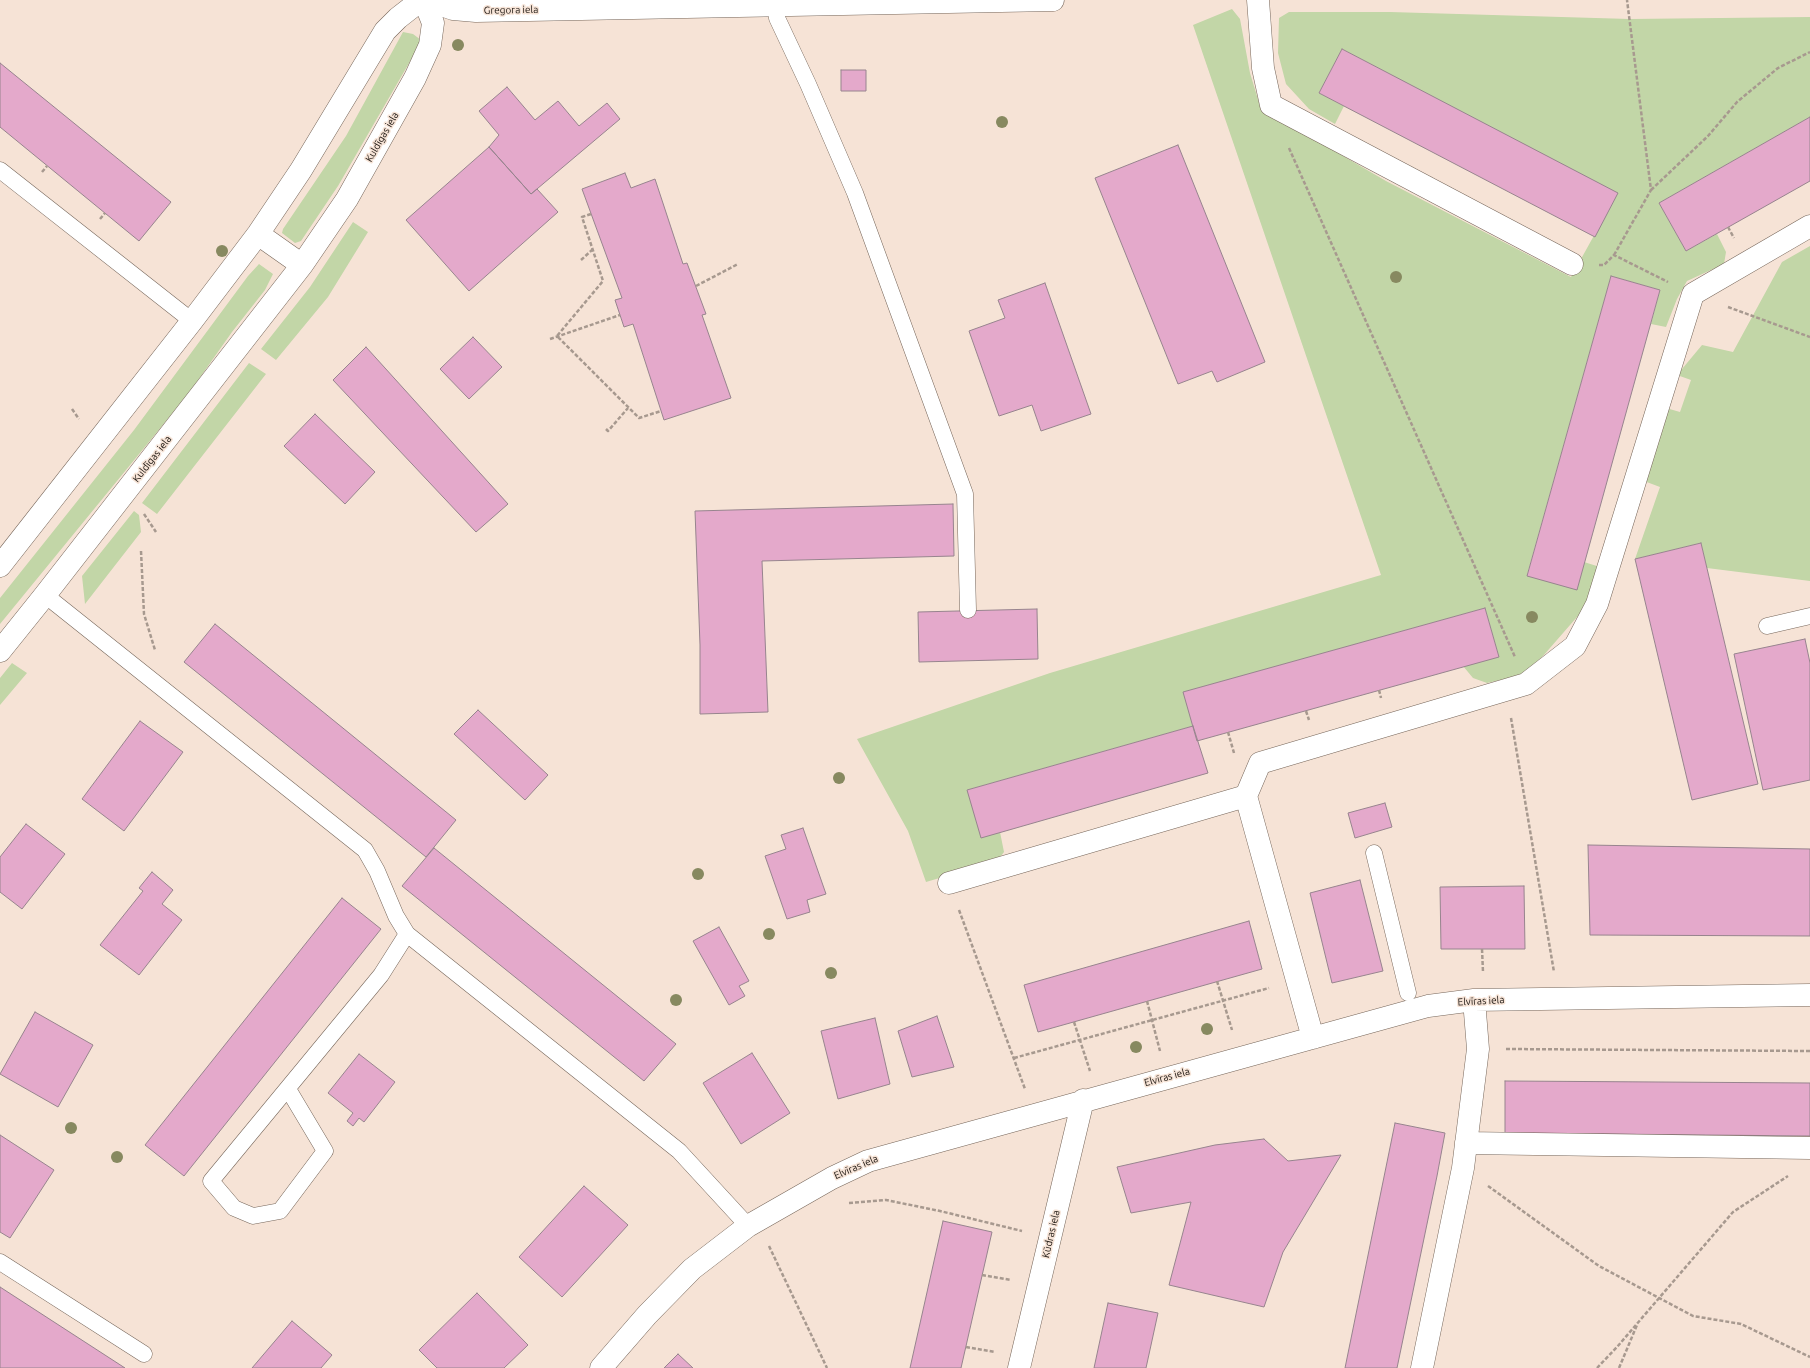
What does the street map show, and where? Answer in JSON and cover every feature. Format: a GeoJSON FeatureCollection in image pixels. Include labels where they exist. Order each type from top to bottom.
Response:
{"type":"FeatureCollection","features":[{"type":"Feature","properties":{"kind":"street","name":"Kuldīgas iela"},"geometry":{"type":"LineString","coordinates":[[0,566],[192,321],[258,234],[301,170],[385,31],[398,18],[423,0],[433,23],[430,45],[416,78],[347,199],[302,265],[46,595],[0,651]]}},
{"type":"Feature","properties":{"kind":"street","name":"Gregora iela"},"geometry":{"type":"LineString","coordinates":[[427,0],[453,9],[476,11],[776,4],[1053,0]]}},
{"type":"Feature","properties":{"kind":"street"},"geometry":{"type":"LineString","coordinates":[[1258,0],[1263,68],[1271,105],[1572,264]]}},
{"type":"Feature","properties":{"kind":"street"},"geometry":{"type":"LineString","coordinates":[[1312,1038],[1246,796],[1260,763],[1516,687],[1575,646],[1597,604],[1693,294],[1810,226]]}},
{"type":"Feature","properties":{"kind":"street"},"geometry":{"type":"LineString","coordinates":[[258,234],[302,265]]}},
{"type":"Feature","properties":{"kind":"street"},"geometry":{"type":"LineString","coordinates":[[949,883],[1246,796]]}},
{"type":"Feature","properties":{"kind":"street","name":"Elvīras iela"},"geometry":{"type":"LineString","coordinates":[[601,1368],[647,1315],[692,1269],[748,1226],[811,1190],[868,1161],[1083,1100],[1428,1006],[1474,1000],[1810,995]]}},
{"type":"Feature","properties":{"kind":"street"},"geometry":{"type":"LineString","coordinates":[[1422,1368],[1463,1168],[1478,1049],[1474,1000]]}},
{"type":"Feature","properties":{"kind":"street","name":"Kūdras iela"},"geometry":{"type":"LineString","coordinates":[[1019,1368],[1083,1100]]}},
{"type":"Feature","properties":{"kind":"street"},"geometry":{"type":"LineString","coordinates":[[1466,1143],[1810,1148]]}},
{"type":"Feature","properties":{"kind":"lane"},"geometry":{"type":"LineString","coordinates":[[776,4],[777,18],[808,84],[855,193],[965,494],[968,610]]}},
{"type":"Feature","properties":{"kind":"lane"},"geometry":{"type":"LineString","coordinates":[[0,170],[192,321]]}},
{"type":"Feature","properties":{"kind":"lane"},"geometry":{"type":"LineString","coordinates":[[46,595],[365,850],[377,871],[396,916],[407,934],[679,1151],[748,1226]]}},
{"type":"Feature","properties":{"kind":"lane"},"geometry":{"type":"LineString","coordinates":[[1767,626],[1810,616]]}},
{"type":"Feature","properties":{"kind":"lane"},"geometry":{"type":"LineString","coordinates":[[1374,853],[1408,993]]}},
{"type":"Feature","properties":{"kind":"lane"},"geometry":{"type":"LineString","coordinates":[[288,1089],[325,1152],[280,1211],[253,1216],[234,1208],[211,1181],[381,974],[407,934]]}},
{"type":"Feature","properties":{"kind":"lane"},"geometry":{"type":"LineString","coordinates":[[0,1262],[144,1354]]}},
{"type":"Feature","properties":{"kind":"path"},"geometry":{"type":"LineString","coordinates":[[1627,0],[1651,190]]}},
{"type":"Feature","properties":{"kind":"path"},"geometry":{"type":"LineString","coordinates":[[1572,264],[1604,265],[1614,255],[1651,190],[1708,136],[1737,102],[1778,68],[1810,52]]}},
{"type":"Feature","properties":{"kind":"path"},"geometry":{"type":"LineString","coordinates":[[1271,105],[1516,687],[1558,999]]}},
{"type":"Feature","properties":{"kind":"path"},"geometry":{"type":"LineString","coordinates":[[557,336],[603,281],[582,217],[592,214]]}},
{"type":"Feature","properties":{"kind":"path"},"geometry":{"type":"LineString","coordinates":[[581,260],[592,250]]}},
{"type":"Feature","properties":{"kind":"path"},"geometry":{"type":"LineString","coordinates":[[1614,255],[1693,294],[1810,337]]}},
{"type":"Feature","properties":{"kind":"path"},"geometry":{"type":"LineString","coordinates":[[696,286],[738,264]]}},
{"type":"Feature","properties":{"kind":"path"},"geometry":{"type":"LineString","coordinates":[[550,338],[620,315]]}},
{"type":"Feature","properties":{"kind":"path"},"geometry":{"type":"LineString","coordinates":[[557,336],[639,418],[661,411]]}},
{"type":"Feature","properties":{"kind":"path"},"geometry":{"type":"LineString","coordinates":[[606,429],[608,430],[628,408]]}},
{"type":"Feature","properties":{"kind":"path"},"geometry":{"type":"LineString","coordinates":[[141,551],[144,614],[157,657]]}},
{"type":"Feature","properties":{"kind":"path"},"geometry":{"type":"LineString","coordinates":[[949,883],[1034,1114]]}},
{"type":"Feature","properties":{"kind":"path"},"geometry":{"type":"LineString","coordinates":[[1482,949],[1484,976]]}},
{"type":"Feature","properties":{"kind":"path"},"geometry":{"type":"LineString","coordinates":[[1217,981],[1232,1031]]}},
{"type":"Feature","properties":{"kind":"path"},"geometry":{"type":"LineString","coordinates":[[1014,1058],[1297,981]]}},
{"type":"Feature","properties":{"kind":"path"},"geometry":{"type":"LineString","coordinates":[[1147,1001],[1161,1053]]}},
{"type":"Feature","properties":{"kind":"path"},"geometry":{"type":"LineString","coordinates":[[1074,1022],[1091,1073]]}},
{"type":"Feature","properties":{"kind":"path"},"geometry":{"type":"LineString","coordinates":[[1478,1049],[1810,1051]]}},
{"type":"Feature","properties":{"kind":"path"},"geometry":{"type":"LineString","coordinates":[[1463,1168],[1599,1266],[1693,1316],[1741,1324],[1810,1357]]}},
{"type":"Feature","properties":{"kind":"path"},"geometry":{"type":"LineString","coordinates":[[1597,1368],[1638,1323],[1733,1212],[1791,1174]]}},
{"type":"Feature","properties":{"kind":"path"},"geometry":{"type":"LineString","coordinates":[[811,1190],[841,1203],[886,1200],[955,1214],[1050,1238]]}},
{"type":"Feature","properties":{"kind":"path"},"geometry":{"type":"LineString","coordinates":[[766,1240],[827,1368]]}},
{"type":"Feature","properties":{"kind":"path"},"geometry":{"type":"LineString","coordinates":[[1620,1368],[1638,1323]]}},
{"type":"Feature","properties":{"kind":"green space"},"geometry":{"type":"Polygon","coordinates":[[[1232,9],[1240,19],[1250,73],[1260,106],[1386,181],[1571,277],[1617,194],[1342,49],[1319,93],[1344,106],[1335,124],[1309,109],[1286,84],[1278,53],[1279,18],[1289,12],[1390,12],[1630,19],[1810,17],[1810,117],[1659,203],[1686,251],[1717,234],[1726,252],[1724,264],[1687,281],[1677,299],[1666,327],[1651,324],[1660,290],[1611,276],[1527,575],[1576,589],[1584,562],[1600,567],[1584,609],[1543,656],[1522,675],[1487,683],[1473,678],[1463,666],[1499,657],[1485,608],[1184,692],[1193,726],[967,790],[1000,832],[1004,852],[997,861],[926,882],[908,831],[857,739],[1050,673],[1381,575],[1193,25],[1232,9]]]}},
{"type":"Feature","properties":{"kind":"green space"},"geometry":{"type":"Polygon","coordinates":[[[403,32],[413,34],[421,40],[412,58],[338,186],[301,241],[295,243],[282,233],[283,229],[346,136],[403,32]]]}},
{"type":"Feature","properties":{"kind":"green space"},"geometry":{"type":"Polygon","coordinates":[[[353,222],[368,232],[328,297],[276,360],[261,349],[310,287],[353,222]]]}},
{"type":"Feature","properties":{"kind":"green space"},"geometry":{"type":"Polygon","coordinates":[[[1810,246],[1810,581],[1707,568],[1701,543],[1635,559],[1660,487],[1644,481],[1666,408],[1680,412],[1691,380],[1677,375],[1702,345],[1733,352],[1782,262],[1810,246]]]}},
{"type":"Feature","properties":{"kind":"green space"},"geometry":{"type":"Polygon","coordinates":[[[259,264],[273,274],[265,290],[232,332],[189,393],[0,624],[0,598],[134,430],[248,276],[259,264]]]}},
{"type":"Feature","properties":{"kind":"green space"},"geometry":{"type":"Polygon","coordinates":[[[249,363],[266,374],[157,514],[142,503],[249,363]]]}},
{"type":"Feature","properties":{"kind":"green space"},"geometry":{"type":"Polygon","coordinates":[[[134,511],[139,515],[141,532],[85,604],[82,576],[134,511]]]}},
{"type":"Feature","properties":{"kind":"green space"},"geometry":{"type":"Polygon","coordinates":[[[12,663],[27,673],[0,705],[0,678],[12,663]]]}},
{"type":"Feature","properties":{"kind":"building"},"geometry":{"type":"Polygon","coordinates":[[[1342,49],[1618,193],[1595,237],[1319,93],[1342,49]]]}},
{"type":"Feature","properties":{"kind":"building"},"geometry":{"type":"Polygon","coordinates":[[[0,63],[171,202],[139,241],[0,127],[0,63]]]}},
{"type":"Feature","properties":{"kind":"building"},"geometry":{"type":"Polygon","coordinates":[[[841,70],[866,70],[866,91],[841,91],[841,70]]]}},
{"type":"Feature","properties":{"kind":"building"},"geometry":{"type":"Polygon","coordinates":[[[507,87],[535,120],[558,101],[579,126],[607,103],[620,119],[531,194],[489,147],[499,135],[479,111],[507,87]]]}},
{"type":"Feature","properties":{"kind":"building"},"geometry":{"type":"Polygon","coordinates":[[[1810,117],[1810,181],[1686,251],[1659,203],[1810,117]]]}},
{"type":"Feature","properties":{"kind":"building"},"geometry":{"type":"Polygon","coordinates":[[[1178,145],[1265,362],[1217,382],[1212,371],[1178,384],[1095,178],[1178,145]]]}},
{"type":"Feature","properties":{"kind":"building"},"geometry":{"type":"Polygon","coordinates":[[[489,147],[531,194],[537,189],[558,212],[469,291],[406,220],[489,147]]]}},
{"type":"Feature","properties":{"kind":"building"},"geometry":{"type":"Polygon","coordinates":[[[625,173],[631,188],[655,179],[683,264],[687,263],[706,314],[702,315],[731,398],[664,420],[633,324],[624,327],[615,300],[622,298],[582,189],[625,173]]]}},
{"type":"Feature","properties":{"kind":"building"},"geometry":{"type":"Polygon","coordinates":[[[1611,276],[1660,290],[1577,590],[1527,576],[1611,276]]]}},
{"type":"Feature","properties":{"kind":"building"},"geometry":{"type":"Polygon","coordinates":[[[1045,283],[1091,414],[1041,431],[1032,405],[999,416],[969,331],[1005,318],[998,300],[1045,283]]]}},
{"type":"Feature","properties":{"kind":"building"},"geometry":{"type":"Polygon","coordinates":[[[473,337],[502,367],[469,399],[440,369],[473,337]]]}},
{"type":"Feature","properties":{"kind":"building"},"geometry":{"type":"Polygon","coordinates":[[[366,347],[508,504],[476,532],[333,380],[366,347]]]}},
{"type":"Feature","properties":{"kind":"building"},"geometry":{"type":"Polygon","coordinates":[[[315,414],[375,472],[345,504],[284,446],[315,414]]]}},
{"type":"Feature","properties":{"kind":"building"},"geometry":{"type":"Polygon","coordinates":[[[953,504],[954,556],[762,561],[768,712],[700,714],[700,645],[695,511],[953,504]]]}},
{"type":"Feature","properties":{"kind":"building"},"geometry":{"type":"Polygon","coordinates":[[[1701,543],[1758,784],[1692,800],[1635,559],[1701,543]]]}},
{"type":"Feature","properties":{"kind":"building"},"geometry":{"type":"Polygon","coordinates":[[[1485,608],[1499,657],[1197,741],[1183,692],[1485,608]]]}},
{"type":"Feature","properties":{"kind":"building"},"geometry":{"type":"Polygon","coordinates":[[[1037,609],[1038,659],[919,662],[918,612],[1037,609]]]}},
{"type":"Feature","properties":{"kind":"building"},"geometry":{"type":"Polygon","coordinates":[[[215,624],[456,820],[426,857],[184,662],[215,624]]]}},
{"type":"Feature","properties":{"kind":"building"},"geometry":{"type":"Polygon","coordinates":[[[1805,639],[1810,663],[1810,780],[1763,790],[1734,654],[1805,639]]]}},
{"type":"Feature","properties":{"kind":"building"},"geometry":{"type":"Polygon","coordinates":[[[478,710],[548,775],[525,800],[454,734],[478,710]]]}},
{"type":"Feature","properties":{"kind":"building"},"geometry":{"type":"Polygon","coordinates":[[[140,721],[183,752],[124,831],[82,799],[140,721]]]}},
{"type":"Feature","properties":{"kind":"building"},"geometry":{"type":"Polygon","coordinates":[[[1193,726],[1208,773],[981,838],[967,790],[1193,726]]]}},
{"type":"Feature","properties":{"kind":"building"},"geometry":{"type":"Polygon","coordinates":[[[1385,803],[1392,827],[1355,838],[1348,813],[1385,803]]]}},
{"type":"Feature","properties":{"kind":"building"},"geometry":{"type":"Polygon","coordinates":[[[26,824],[65,854],[22,909],[0,892],[0,857],[26,824]]]}},
{"type":"Feature","properties":{"kind":"building"},"geometry":{"type":"Polygon","coordinates":[[[803,828],[826,894],[807,900],[810,912],[787,919],[765,856],[786,849],[781,835],[803,828]]]}},
{"type":"Feature","properties":{"kind":"building"},"geometry":{"type":"Polygon","coordinates":[[[1588,845],[1810,849],[1810,936],[1590,935],[1588,845]]]}},
{"type":"Feature","properties":{"kind":"building"},"geometry":{"type":"Polygon","coordinates":[[[434,848],[676,1044],[644,1081],[402,886],[434,848]]]}},
{"type":"Feature","properties":{"kind":"building"},"geometry":{"type":"Polygon","coordinates":[[[152,872],[173,890],[162,904],[182,920],[139,975],[100,945],[143,891],[139,888],[152,872]]]}},
{"type":"Feature","properties":{"kind":"building"},"geometry":{"type":"Polygon","coordinates":[[[1360,880],[1383,971],[1332,983],[1310,893],[1360,880]]]}},
{"type":"Feature","properties":{"kind":"building"},"geometry":{"type":"Polygon","coordinates":[[[1524,886],[1525,949],[1441,949],[1440,887],[1524,886]]]}},
{"type":"Feature","properties":{"kind":"building"},"geometry":{"type":"Polygon","coordinates":[[[342,898],[381,929],[184,1176],[145,1145],[342,898]]]}},
{"type":"Feature","properties":{"kind":"building"},"geometry":{"type":"Polygon","coordinates":[[[1249,921],[1262,969],[1038,1032],[1024,985],[1249,921]]]}},
{"type":"Feature","properties":{"kind":"building"},"geometry":{"type":"Polygon","coordinates":[[[719,927],[749,981],[739,986],[745,996],[729,1005],[693,941],[719,927]]]}},
{"type":"Feature","properties":{"kind":"building"},"geometry":{"type":"Polygon","coordinates":[[[35,1012],[93,1045],[58,1107],[0,1074],[35,1012]]]}},
{"type":"Feature","properties":{"kind":"building"},"geometry":{"type":"Polygon","coordinates":[[[937,1016],[954,1067],[912,1077],[898,1031],[937,1016]]]}},
{"type":"Feature","properties":{"kind":"building"},"geometry":{"type":"Polygon","coordinates":[[[875,1018],[890,1084],[838,1099],[821,1031],[875,1018]]]}},
{"type":"Feature","properties":{"kind":"building"},"geometry":{"type":"Polygon","coordinates":[[[752,1053],[790,1113],[741,1144],[703,1083],[752,1053]]]}},
{"type":"Feature","properties":{"kind":"building"},"geometry":{"type":"Polygon","coordinates":[[[359,1054],[395,1082],[364,1122],[359,1118],[353,1126],[347,1121],[353,1113],[328,1093],[359,1054]]]}},
{"type":"Feature","properties":{"kind":"building"},"geometry":{"type":"Polygon","coordinates":[[[1505,1081],[1810,1083],[1810,1136],[1505,1133],[1505,1081]]]}},
{"type":"Feature","properties":{"kind":"building"},"geometry":{"type":"Polygon","coordinates":[[[1395,1123],[1445,1133],[1437,1176],[1397,1368],[1345,1368],[1395,1123]]]}},
{"type":"Feature","properties":{"kind":"building"},"geometry":{"type":"Polygon","coordinates":[[[0,1135],[54,1170],[10,1238],[0,1232],[0,1135]]]}},
{"type":"Feature","properties":{"kind":"building"},"geometry":{"type":"Polygon","coordinates":[[[1264,1139],[1288,1161],[1341,1155],[1283,1252],[1264,1307],[1169,1285],[1191,1202],[1131,1213],[1117,1167],[1215,1145],[1264,1139]]]}},
{"type":"Feature","properties":{"kind":"building"},"geometry":{"type":"Polygon","coordinates":[[[584,1186],[628,1225],[562,1297],[519,1257],[584,1186]]]}},
{"type":"Feature","properties":{"kind":"building"},"geometry":{"type":"Polygon","coordinates":[[[943,1221],[992,1232],[961,1368],[910,1368],[943,1221]]]}},
{"type":"Feature","properties":{"kind":"building"},"geometry":{"type":"Polygon","coordinates":[[[0,1287],[125,1368],[0,1368],[0,1287]]]}},
{"type":"Feature","properties":{"kind":"building"},"geometry":{"type":"Polygon","coordinates":[[[477,1293],[528,1345],[504,1368],[437,1368],[419,1350],[477,1293]]]}},
{"type":"Feature","properties":{"kind":"building"},"geometry":{"type":"Polygon","coordinates":[[[1108,1303],[1158,1313],[1146,1368],[1094,1368],[1108,1303]]]}},
{"type":"Feature","properties":{"kind":"building"},"geometry":{"type":"Polygon","coordinates":[[[292,1321],[332,1355],[321,1368],[252,1368],[292,1321]]]}},
{"type":"Feature","properties":{"kind":"building"},"geometry":{"type":"Polygon","coordinates":[[[678,1354],[693,1368],[664,1368],[678,1354]]]}}]}
